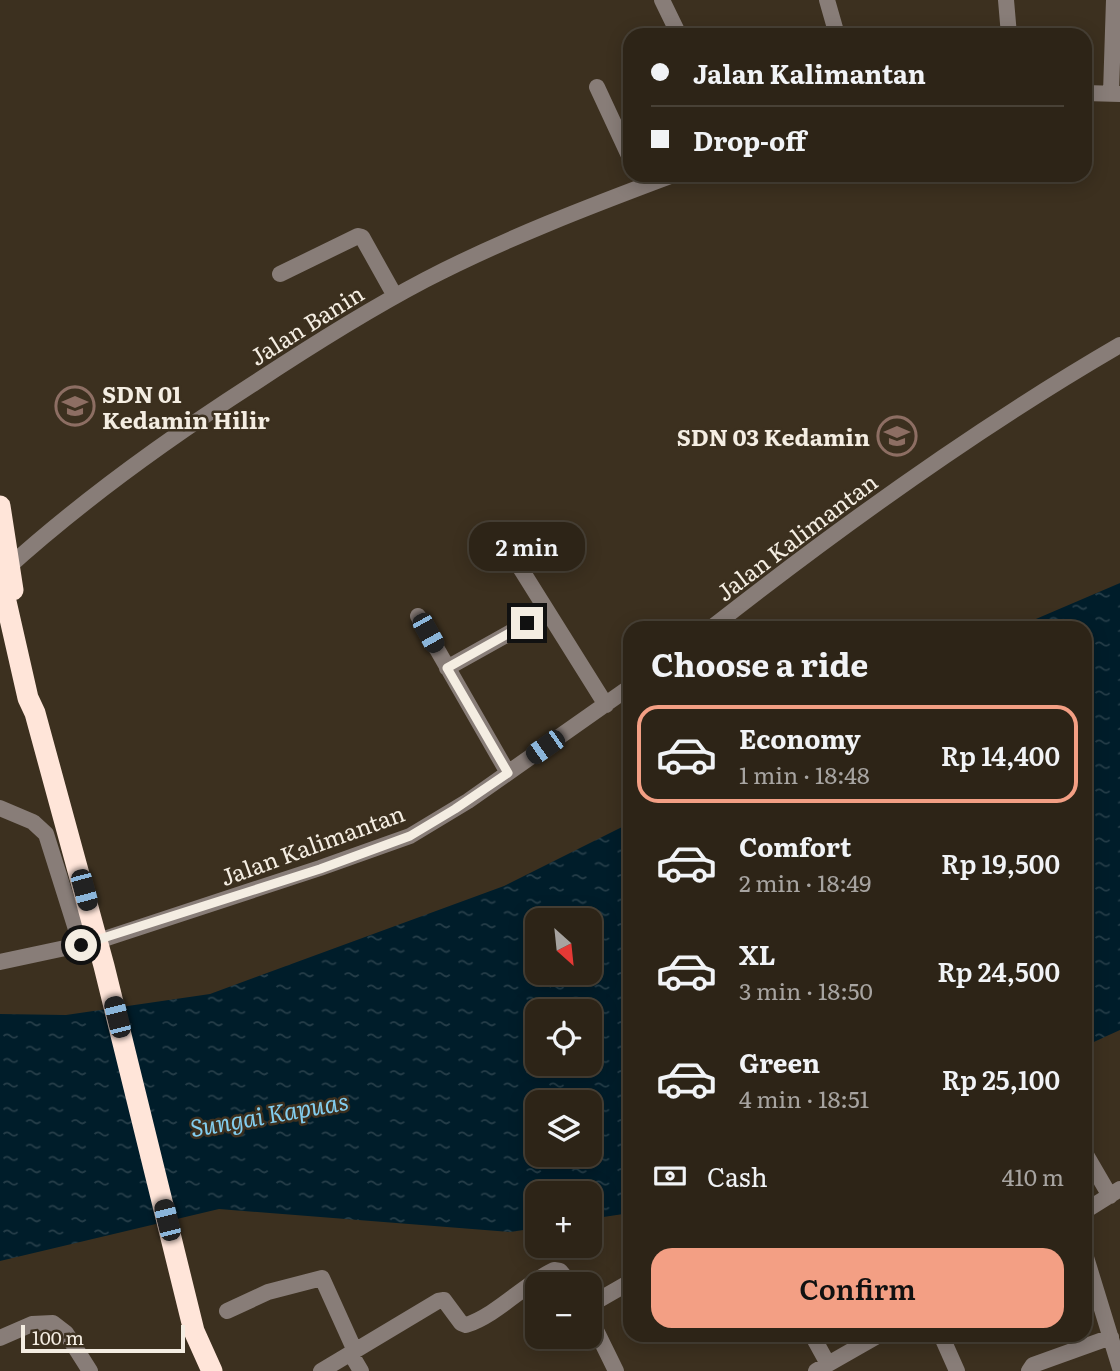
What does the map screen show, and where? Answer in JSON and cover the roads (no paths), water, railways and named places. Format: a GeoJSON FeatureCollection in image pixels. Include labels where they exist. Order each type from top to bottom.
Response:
{"type":"FeatureCollection","features":[{"type":"Feature","properties":{"kind":"highway"},"geometry":{"type":"LineString","coordinates":[[0,506],[5,588],[38,705],[35,713],[90,943],[104,966],[194,1331],[212,1371]]}},
{"type":"Feature","properties":{"kind":"street"},"geometry":{"type":"LineString","coordinates":[[662,0],[676,28]]}},
{"type":"Feature","properties":{"kind":"street"},"geometry":{"type":"LineString","coordinates":[[827,0],[835,28]]}},
{"type":"Feature","properties":{"kind":"street"},"geometry":{"type":"LineString","coordinates":[[1006,0],[1008,28]]}},
{"type":"Feature","properties":{"kind":"street"},"geometry":{"type":"LineString","coordinates":[[1092,93],[1115,93],[1114,0]]}},
{"type":"Feature","properties":{"kind":"street"},"geometry":{"type":"LineString","coordinates":[[597,87],[623,143]]}},
{"type":"Feature","properties":{"kind":"street","name":"Jalan Banin"},"geometry":{"type":"LineString","coordinates":[[5,588],[102,491],[167,442],[293,357],[395,296],[639,182]]}},
{"type":"Feature","properties":{"kind":"street"},"geometry":{"type":"LineString","coordinates":[[280,274],[358,236],[365,239],[395,296]]}},
{"type":"Feature","properties":{"kind":"street","name":"Jalan Kalimantan"},"geometry":{"type":"LineString","coordinates":[[720,621],[939,460],[1067,376],[1120,345]]}},
{"type":"Feature","properties":{"kind":"street"},"geometry":{"type":"LineString","coordinates":[[519,566],[606,705]]}},
{"type":"Feature","properties":{"kind":"street"},"geometry":{"type":"LineString","coordinates":[[447,668],[547,612]]}},
{"type":"Feature","properties":{"kind":"street"},"geometry":{"type":"LineString","coordinates":[[418,616],[508,773]]}},
{"type":"Feature","properties":{"kind":"street","name":"Jalan Kalimantan"},"geometry":{"type":"LineString","coordinates":[[0,962],[90,943],[320,869],[410,836],[508,773],[623,692]]}},
{"type":"Feature","properties":{"kind":"street"},"geometry":{"type":"LineString","coordinates":[[0,808],[33,822],[46,834],[90,943]]}},
{"type":"Feature","properties":{"kind":"street"},"geometry":{"type":"LineString","coordinates":[[1092,1162],[1115,1193],[1092,1207]]}},
{"type":"Feature","properties":{"kind":"street"},"geometry":{"type":"LineString","coordinates":[[1092,1276],[1120,1368]]}},
{"type":"Feature","properties":{"kind":"street"},"geometry":{"type":"LineString","coordinates":[[227,1311],[268,1292],[321,1278],[361,1371]]}},
{"type":"Feature","properties":{"kind":"street"},"geometry":{"type":"LineString","coordinates":[[602,1298],[623,1286]]}},
{"type":"Feature","properties":{"kind":"street"},"geometry":{"type":"LineString","coordinates":[[321,1371],[438,1301],[444,1300],[460,1323],[466,1325],[525,1288]]}},
{"type":"Feature","properties":{"kind":"street"},"geometry":{"type":"LineString","coordinates":[[0,1338],[32,1324],[53,1323],[66,1333],[90,1371]]}},
{"type":"Feature","properties":{"kind":"street"},"geometry":{"type":"LineString","coordinates":[[1029,1371],[1033,1365],[1111,1337]]}},
{"type":"Feature","properties":{"kind":"street"},"geometry":{"type":"LineString","coordinates":[[602,1342],[616,1371]]}},
{"type":"Feature","properties":{"kind":"street"},"geometry":{"type":"LineString","coordinates":[[814,1342],[822,1367],[863,1342]]}},
{"type":"Feature","properties":{"kind":"street"},"geometry":{"type":"LineString","coordinates":[[944,1342],[957,1371]]}},
{"type":"Feature","properties":{"kind":"water"},"geometry":{"type":"Polygon","coordinates":[[[1120,583],[1120,1030],[1092,1043],[1092,621],[1031,621],[1120,583]]]}},
{"type":"Feature","properties":{"kind":"water","name":"Sungai Kapuas"},"geometry":{"type":"Polygon","coordinates":[[[623,826],[623,1214],[602,1217],[602,1181],[525,1181],[525,1230],[510,1232],[219,1209],[0,1261],[0,1014],[66,1015],[210,994],[504,886],[623,826]]]}},
{"type":"Feature","properties":{"kind":"place","name":"SDN 01 Kedamin Hilir"},"geometry":{"type":"Point","coordinates":[75,406]}},
{"type":"Feature","properties":{"kind":"place","name":"SDN 03 Kedamin"},"geometry":{"type":"Point","coordinates":[897,436]}}]}
